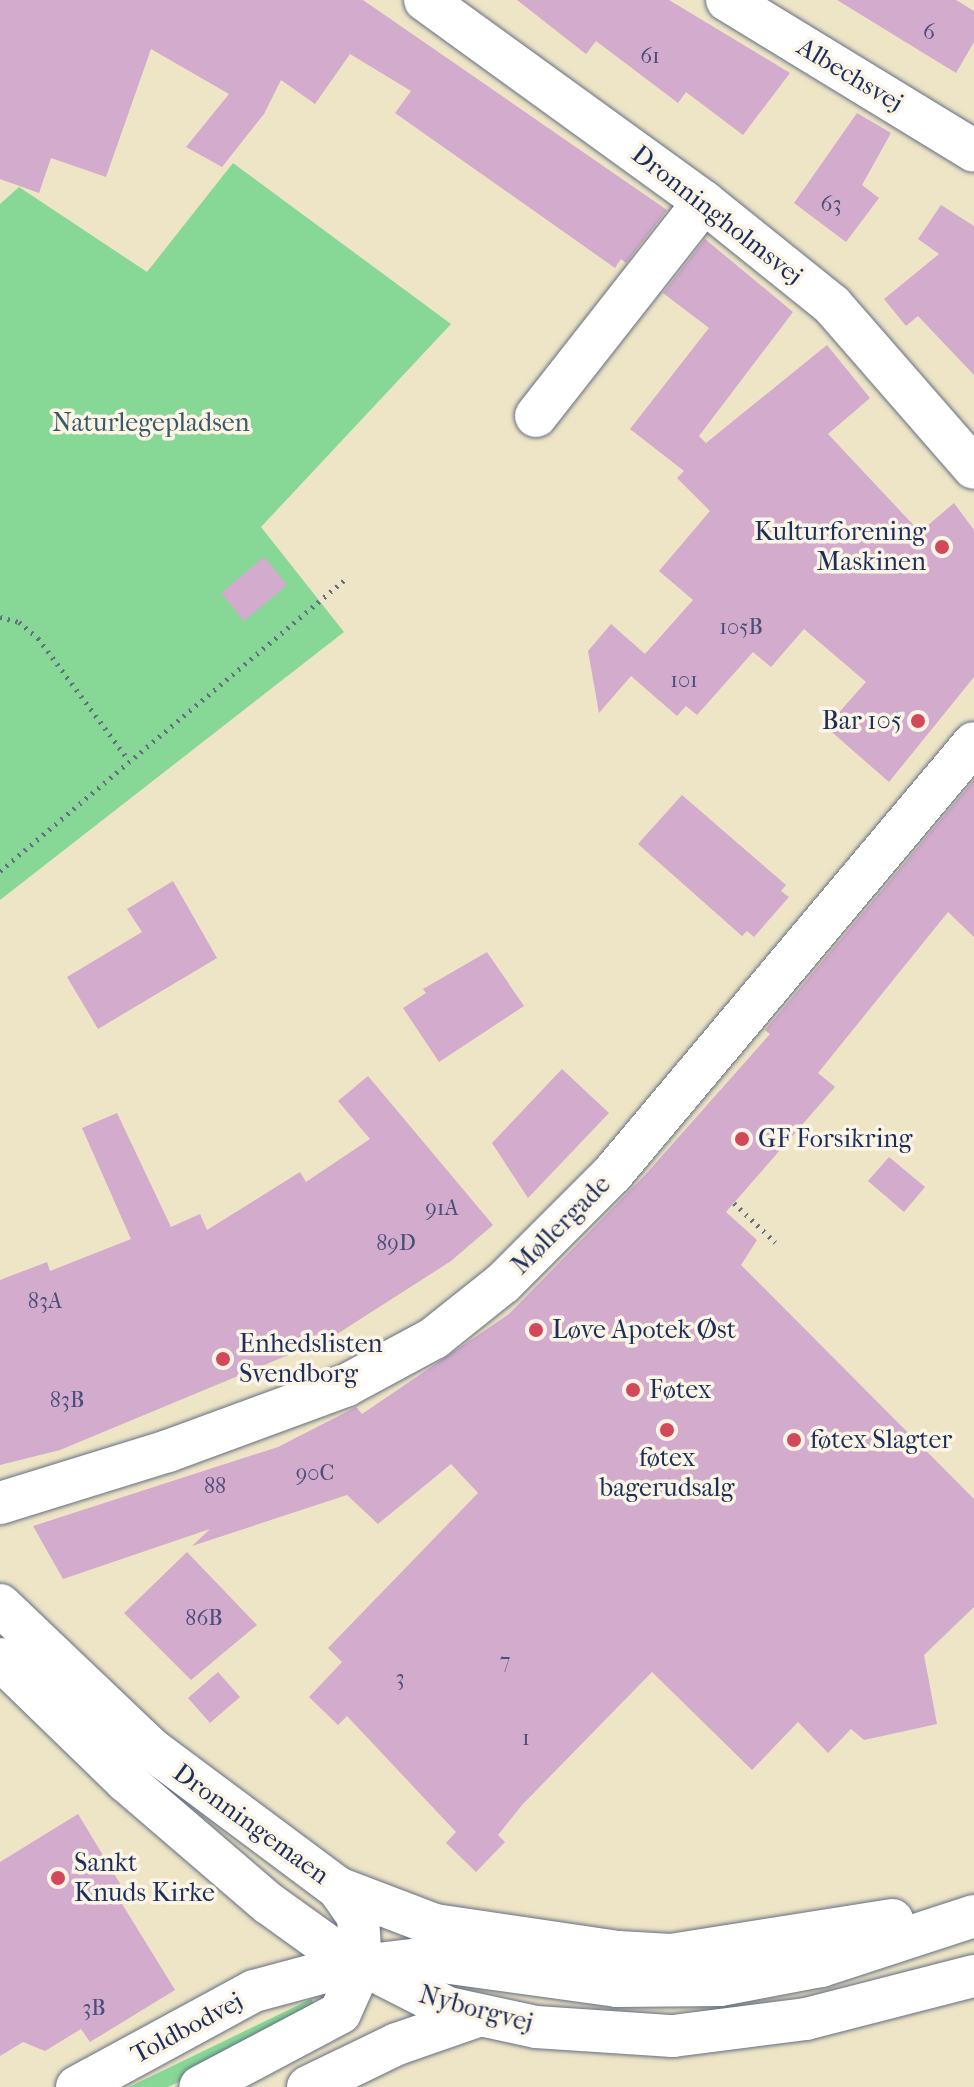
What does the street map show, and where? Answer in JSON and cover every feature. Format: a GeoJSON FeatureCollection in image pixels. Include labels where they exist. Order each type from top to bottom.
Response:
{"type":"FeatureCollection","features":[{"type":"Feature","properties":{"kind":"street","name":"Dronningholmsvej"},"geometry":{"type":"LineString","coordinates":[[425,0],[704,202],[832,305],[974,468]]}},
{"type":"Feature","properties":{"kind":"street","name":"Albechsvej"},"geometry":{"type":"LineString","coordinates":[[727,0],[974,151]]}},
{"type":"Feature","properties":{"kind":"street"},"geometry":{"type":"LineString","coordinates":[[536,416],[704,202]]}},
{"type":"Feature","properties":{"kind":"street","name":"Møllergade"},"geometry":{"type":"LineString","coordinates":[[0,1503],[168,1451],[345,1386],[434,1338],[503,1283],[613,1173],[974,743]]}},
{"type":"Feature","properties":{"kind":"street","name":"Dronningemaen"},"geometry":{"type":"LineString","coordinates":[[0,1605],[150,1748],[338,1888],[362,1932],[361,1966],[304,1931],[180,1830],[0,1659]]}},
{"type":"Feature","properties":{"kind":"street"},"geometry":{"type":"LineString","coordinates":[[338,1888],[403,1916],[469,1932],[565,1947],[671,1955],[974,1905]]}},
{"type":"Feature","properties":{"kind":"street","name":"Nyborgvej"},"geometry":{"type":"LineString","coordinates":[[361,1966],[421,1959],[617,1986],[720,1985],[821,1966],[974,1916]]}},
{"type":"Feature","properties":{"kind":"street","name":"Toldbodvej"},"geometry":{"type":"LineString","coordinates":[[254,1991],[304,1931]]}},
{"type":"Feature","properties":{"kind":"street"},"geometry":{"type":"LineString","coordinates":[[200,2087],[329,2021],[349,1998],[361,1966]]}},
{"type":"Feature","properties":{"kind":"street","name":"Toldbodvej"},"geometry":{"type":"LineString","coordinates":[[77,2087],[254,1991],[361,1966]]}},
{"type":"Feature","properties":{"kind":"street","name":"Nyborgvej"},"geometry":{"type":"LineString","coordinates":[[361,1966],[426,2000],[478,2016],[625,2036],[733,2031],[806,2019],[974,1976]]}},
{"type":"Feature","properties":{"kind":"street"},"geometry":{"type":"LineString","coordinates":[[308,2087],[418,2035],[478,2016]]}},
{"type":"Feature","properties":{"kind":"path"},"geometry":{"type":"LineString","coordinates":[[0,871],[128,759],[346,579]]}},
{"type":"Feature","properties":{"kind":"path"},"geometry":{"type":"LineString","coordinates":[[0,617],[19,622],[38,638],[128,759]]}},
{"type":"Feature","properties":{"kind":"path"},"geometry":{"type":"LineString","coordinates":[[734,1203],[775,1242]]}},
{"type":"Feature","properties":{"kind":"green space","name":"Naturlegepladsen"},"geometry":{"type":"Polygon","coordinates":[[[233,163],[451,324],[261,527],[344,632],[0,900],[0,204],[19,187],[147,272],[233,163]]]}},
{"type":"Feature","properties":{"kind":"green space"},"geometry":{"type":"Polygon","coordinates":[[[311,1999],[320,2015],[168,2087],[129,2087],[311,1999]]]}},
{"type":"Feature","properties":{"kind":"building"},"geometry":{"type":"Polygon","coordinates":[[[0,0],[363,0],[667,210],[626,263],[621,259],[615,268],[395,113],[411,91],[350,54],[315,104],[281,80],[264,114],[222,167],[186,147],[229,94],[151,49],[106,177],[51,158],[39,193],[0,179],[0,0]]]}},
{"type":"Feature","properties":{"kind":"building"},"geometry":{"type":"Polygon","coordinates":[[[517,0],[669,0],[790,73],[743,135],[686,92],[678,103],[596,41],[586,54],[517,0]]]}},
{"type":"Feature","properties":{"kind":"building"},"geometry":{"type":"Polygon","coordinates":[[[837,0],[956,0],[974,11],[974,42],[956,73],[837,0]]]}},
{"type":"Feature","properties":{"kind":"building"},"geometry":{"type":"Polygon","coordinates":[[[857,113],[891,133],[862,185],[879,198],[846,242],[794,203],[857,113]]]}},
{"type":"Feature","properties":{"kind":"building"},"geometry":{"type":"Polygon","coordinates":[[[941,205],[974,226],[974,375],[918,316],[906,326],[884,299],[939,254],[918,239],[941,205]]]}},
{"type":"Feature","properties":{"kind":"building"},"geometry":{"type":"Polygon","coordinates":[[[705,239],[793,312],[699,436],[706,443],[827,345],[870,398],[828,434],[920,532],[954,503],[974,530],[974,677],[889,782],[826,727],[866,682],[804,629],[771,667],[753,652],[697,715],[686,706],[677,716],[631,676],[599,713],[588,651],[611,624],[645,654],[693,600],[659,571],[710,511],[677,478],[684,471],[630,429],[709,328],[663,293],[705,239]]]}},
{"type":"Feature","properties":{"kind":"building"},"geometry":{"type":"Polygon","coordinates":[[[264,557],[287,585],[244,621],[221,593],[264,557]]]}},
{"type":"Feature","properties":{"kind":"building","name":"Føtex"},"geometry":{"type":"Polygon","coordinates":[[[974,780],[974,937],[948,912],[818,1073],[835,1087],[726,1212],[757,1240],[741,1265],[974,1499],[974,1607],[924,1655],[937,1724],[864,1740],[851,1729],[828,1753],[798,1722],[752,1770],[652,1672],[522,1805],[498,1835],[505,1842],[476,1872],[446,1843],[456,1832],[347,1716],[338,1725],[309,1697],[342,1662],[328,1648],[478,1493],[451,1464],[378,1524],[347,1495],[192,1546],[210,1529],[63,1579],[33,1526],[278,1447],[356,1407],[362,1414],[509,1314],[646,1174],[770,1034],[765,1030],[974,780]]]}},
{"type":"Feature","properties":{"kind":"building"},"geometry":{"type":"Polygon","coordinates":[[[682,795],[786,885],[781,891],[789,897],[754,937],[747,931],[742,936],[638,844],[682,795]]]}},
{"type":"Feature","properties":{"kind":"building"},"geometry":{"type":"Polygon","coordinates":[[[173,881],[217,958],[98,1029],[67,977],[142,932],[127,909],[173,881]]]}},
{"type":"Feature","properties":{"kind":"building"},"geometry":{"type":"Polygon","coordinates":[[[487,952],[524,1006],[439,1062],[403,1008],[426,993],[423,989],[487,952]]]}},
{"type":"Feature","properties":{"kind":"building"},"geometry":{"type":"Polygon","coordinates":[[[562,1069],[609,1113],[528,1198],[492,1143],[562,1069]]]}},
{"type":"Feature","properties":{"kind":"building"},"geometry":{"type":"Polygon","coordinates":[[[368,1076],[493,1225],[451,1261],[334,1336],[60,1450],[0,1465],[0,1280],[47,1262],[50,1271],[131,1239],[82,1128],[117,1113],[171,1227],[200,1214],[207,1230],[300,1172],[306,1182],[370,1139],[338,1101],[368,1076]]]}},
{"type":"Feature","properties":{"kind":"building"},"geometry":{"type":"Polygon","coordinates":[[[889,1157],[925,1187],[904,1212],[868,1181],[889,1157]]]}},
{"type":"Feature","properties":{"kind":"building"},"geometry":{"type":"Polygon","coordinates":[[[187,1552],[257,1625],[191,1680],[124,1613],[187,1552]]]}},
{"type":"Feature","properties":{"kind":"building"},"geometry":{"type":"Polygon","coordinates":[[[218,1672],[240,1697],[210,1723],[188,1698],[218,1672]]]}},
{"type":"Feature","properties":{"kind":"building"},"geometry":{"type":"Polygon","coordinates":[[[78,1814],[127,1895],[119,1899],[175,1990],[90,2042],[81,2029],[45,2051],[23,2042],[0,2056],[0,1862],[78,1814]]]}},
{"type":"Feature","properties":{"kind":"place","name":"Kulturforening Maskinen"},"geometry":{"type":"Point","coordinates":[942,547]}},
{"type":"Feature","properties":{"kind":"place","name":"Bar 105"},"geometry":{"type":"Point","coordinates":[918,721]}},
{"type":"Feature","properties":{"kind":"place","name":"GF Forsikring"},"geometry":{"type":"Point","coordinates":[742,1139]}},
{"type":"Feature","properties":{"kind":"place","name":"Løve Apotek Øst"},"geometry":{"type":"Point","coordinates":[536,1330]}},
{"type":"Feature","properties":{"kind":"place","name":"Enhedslisten Svendborg"},"geometry":{"type":"Point","coordinates":[223,1359]}},
{"type":"Feature","properties":{"kind":"place","name":"Føtex"},"geometry":{"type":"Point","coordinates":[633,1390]}},
{"type":"Feature","properties":{"kind":"place","name":"føtex bagerudsalg"},"geometry":{"type":"Point","coordinates":[667,1430]}},
{"type":"Feature","properties":{"kind":"place","name":"føtex Slagter"},"geometry":{"type":"Point","coordinates":[794,1440]}},
{"type":"Feature","properties":{"kind":"place","name":"Sankt Knuds Kirke"},"geometry":{"type":"Point","coordinates":[58,1878]}}]}
